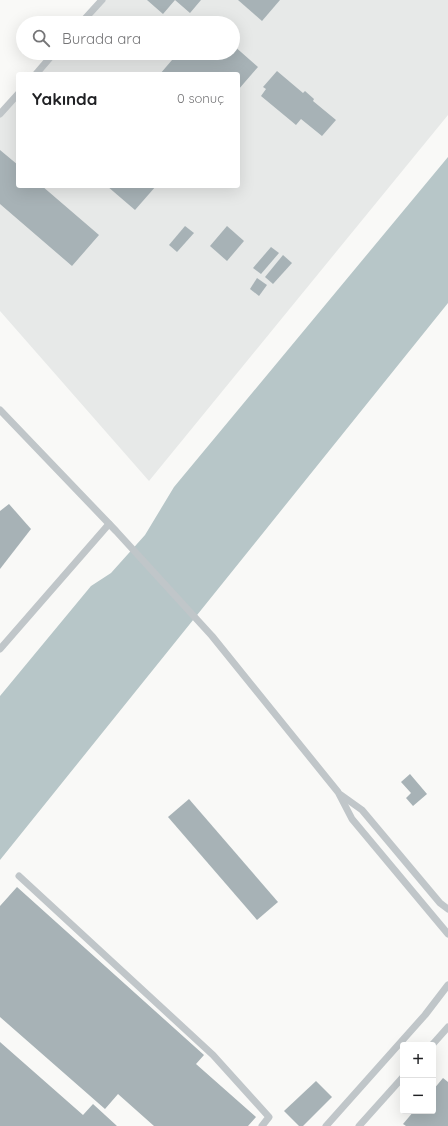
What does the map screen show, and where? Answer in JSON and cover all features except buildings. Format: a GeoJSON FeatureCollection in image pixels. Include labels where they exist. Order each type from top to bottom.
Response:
{"type":"FeatureCollection","features":[{"type":"Feature","properties":{"kind":"lane"},"geometry":{"type":"LineString","coordinates":[[87,16],[102,0]]}},
{"type":"Feature","properties":{"kind":"lane"},"geometry":{"type":"LineString","coordinates":[[38,72],[48,60]]}},
{"type":"Feature","properties":{"kind":"lane"},"geometry":{"type":"LineString","coordinates":[[0,114],[16,96]]}},
{"type":"Feature","properties":{"kind":"lane"},"geometry":{"type":"LineString","coordinates":[[0,410],[116,531],[212,636],[338,792],[352,819],[448,934]]}},
{"type":"Feature","properties":{"kind":"lane"},"geometry":{"type":"LineString","coordinates":[[0,650],[109,524]]}},
{"type":"Feature","properties":{"kind":"lane"},"geometry":{"type":"LineString","coordinates":[[338,792],[362,810],[440,903],[448,909]]}},
{"type":"Feature","properties":{"kind":"lane"},"geometry":{"type":"LineString","coordinates":[[19,876],[213,1055],[269,1117],[262,1126]]}},
{"type":"Feature","properties":{"kind":"lane"},"geometry":{"type":"LineString","coordinates":[[326,1126],[425,1015],[448,985]]}},
{"type":"Feature","properties":{"kind":"lane"},"geometry":{"type":"LineString","coordinates":[[435,1042],[448,1027]]}},
{"type":"Feature","properties":{"kind":"lane"},"geometry":{"type":"LineString","coordinates":[[359,1126],[402,1078]]}},
{"type":"Feature","properties":{"kind":"shaded area"},"geometry":{"type":"Polygon","coordinates":[[[99,0],[448,0],[448,115],[149,481],[0,311],[0,116],[16,97],[16,188],[240,188],[240,72],[38,72],[48,60],[240,60],[240,16],[85,16],[99,0]]]}},
{"type":"Feature","properties":{"kind":"shaded area"},"geometry":{"type":"Polygon","coordinates":[[[448,157],[448,303],[0,860],[0,696],[91,586],[111,573],[145,535],[174,487],[448,157]]]}}]}
